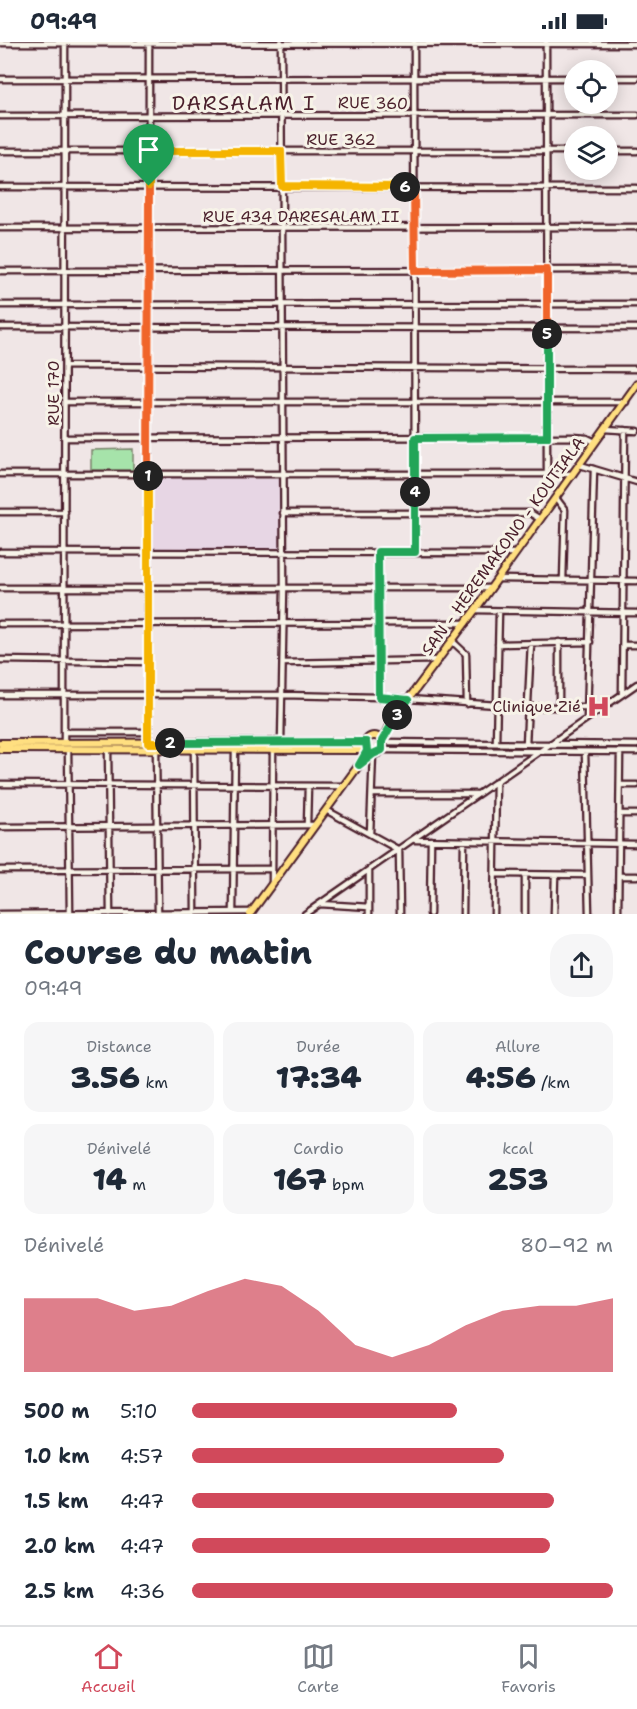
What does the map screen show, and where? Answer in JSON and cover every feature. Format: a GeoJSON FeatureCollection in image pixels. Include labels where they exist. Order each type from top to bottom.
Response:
{"type":"FeatureCollection","features":[{"type":"Feature","properties":{"kind":"main road","name":"SAN - HEREMAKONO - KOUTIALA"},"geometry":{"type":"LineString","coordinates":[[382,750],[380,740],[390,724],[517,553],[637,384]]}},
{"type":"Feature","properties":{"kind":"main road"},"geometry":{"type":"LineString","coordinates":[[366,742],[370,737],[380,740]]}},
{"type":"Feature","properties":{"kind":"main road"},"geometry":{"type":"LineString","coordinates":[[0,749],[148,743],[366,742]]}},
{"type":"Feature","properties":{"kind":"main road"},"geometry":{"type":"LineString","coordinates":[[366,742],[369,752]]}},
{"type":"Feature","properties":{"kind":"main road"},"geometry":{"type":"LineString","coordinates":[[0,743],[156,750],[273,749],[369,752],[382,750]]}},
{"type":"Feature","properties":{"kind":"main road"},"geometry":{"type":"LineString","coordinates":[[251,913],[369,752]]}},
{"type":"Feature","properties":{"kind":"street","name":"RUE 170"},"geometry":{"type":"LineString","coordinates":[[65,42],[64,732],[69,786],[70,914]]}},
{"type":"Feature","properties":{"kind":"street"},"geometry":{"type":"LineString","coordinates":[[148,743],[149,42]]}},
{"type":"Feature","properties":{"kind":"street"},"geometry":{"type":"LineString","coordinates":[[281,42],[284,587],[281,742]]}},
{"type":"Feature","properties":{"kind":"street"},"geometry":{"type":"LineString","coordinates":[[0,43],[637,44]]}},
{"type":"Feature","properties":{"kind":"street"},"geometry":{"type":"LineString","coordinates":[[414,43],[415,552]]}},
{"type":"Feature","properties":{"kind":"street"},"geometry":{"type":"LineString","coordinates":[[546,43],[547,474]]}},
{"type":"Feature","properties":{"kind":"street"},"geometry":{"type":"LineString","coordinates":[[0,79],[564,78]]}},
{"type":"Feature","properties":{"kind":"street"},"geometry":{"type":"LineString","coordinates":[[618,78],[637,78]]}},
{"type":"Feature","properties":{"kind":"street","name":"RUE 360"},"geometry":{"type":"LineString","coordinates":[[0,116],[637,115]]}},
{"type":"Feature","properties":{"kind":"street","name":"RUE 362"},"geometry":{"type":"LineString","coordinates":[[0,150],[564,152]]}},
{"type":"Feature","properties":{"kind":"street"},"geometry":{"type":"LineString","coordinates":[[618,151],[637,151]]}},
{"type":"Feature","properties":{"kind":"street"},"geometry":{"type":"LineString","coordinates":[[0,186],[637,188]]}},
{"type":"Feature","properties":{"kind":"street","name":"RUE 434 DARESALAM II"},"geometry":{"type":"LineString","coordinates":[[0,228],[637,227]]}},
{"type":"Feature","properties":{"kind":"street"},"geometry":{"type":"LineString","coordinates":[[0,271],[637,270]]}},
{"type":"Feature","properties":{"kind":"street"},"geometry":{"type":"LineString","coordinates":[[0,305],[637,304]]}},
{"type":"Feature","properties":{"kind":"street"},"geometry":{"type":"LineString","coordinates":[[0,327],[637,328]]}},
{"type":"Feature","properties":{"kind":"street"},"geometry":{"type":"LineString","coordinates":[[64,366],[282,365],[637,369]]}},
{"type":"Feature","properties":{"kind":"street"},"geometry":{"type":"LineString","coordinates":[[65,402],[626,402]]}},
{"type":"Feature","properties":{"kind":"street"},"geometry":{"type":"LineString","coordinates":[[605,429],[637,431]]}},
{"type":"Feature","properties":{"kind":"street"},"geometry":{"type":"LineString","coordinates":[[622,694],[625,430]]}},
{"type":"Feature","properties":{"kind":"street"},"geometry":{"type":"LineString","coordinates":[[65,438],[547,437],[587,438],[594,442]]}},
{"type":"Feature","properties":{"kind":"street"},"geometry":{"type":"LineString","coordinates":[[580,465],[637,482]]}},
{"type":"Feature","properties":{"kind":"street"},"geometry":{"type":"LineString","coordinates":[[587,718],[594,469]]}},
{"type":"Feature","properties":{"kind":"street"},"geometry":{"type":"LineString","coordinates":[[0,474],[573,474]]}},
{"type":"Feature","properties":{"kind":"street"},"geometry":{"type":"LineString","coordinates":[[556,498],[565,510],[563,580]]}},
{"type":"Feature","properties":{"kind":"street"},"geometry":{"type":"LineString","coordinates":[[0,512],[65,512]]}},
{"type":"Feature","properties":{"kind":"street"},"geometry":{"type":"LineString","coordinates":[[283,513],[530,513],[540,519]]}},
{"type":"Feature","properties":{"kind":"street"},"geometry":{"type":"LineString","coordinates":[[0,552],[517,553]]}},
{"type":"Feature","properties":{"kind":"street"},"geometry":{"type":"LineString","coordinates":[[378,552],[379,697]]}},
{"type":"Feature","properties":{"kind":"street"},"geometry":{"type":"LineString","coordinates":[[497,579],[637,581]]}},
{"type":"Feature","properties":{"kind":"street"},"geometry":{"type":"LineString","coordinates":[[0,588],[491,588]]}},
{"type":"Feature","properties":{"kind":"street"},"geometry":{"type":"LineString","coordinates":[[475,610],[637,613]]}},
{"type":"Feature","properties":{"kind":"street"},"geometry":{"type":"LineString","coordinates":[[496,743],[499,611]]}},
{"type":"Feature","properties":{"kind":"street"},"geometry":{"type":"LineString","coordinates":[[0,624],[466,623]]}},
{"type":"Feature","properties":{"kind":"street"},"geometry":{"type":"LineString","coordinates":[[452,641],[466,654],[467,704]]}},
{"type":"Feature","properties":{"kind":"street"},"geometry":{"type":"LineString","coordinates":[[559,642],[559,707]]}},
{"type":"Feature","properties":{"kind":"street"},"geometry":{"type":"LineString","coordinates":[[498,644],[590,642]]}},
{"type":"Feature","properties":{"kind":"street"},"geometry":{"type":"LineString","coordinates":[[526,744],[531,643]]}},
{"type":"Feature","properties":{"kind":"street"},"geometry":{"type":"LineString","coordinates":[[623,645],[637,645]]}},
{"type":"Feature","properties":{"kind":"street"},"geometry":{"type":"LineString","coordinates":[[0,660],[148,662]]}},
{"type":"Feature","properties":{"kind":"street"},"geometry":{"type":"LineString","coordinates":[[283,663],[439,660]]}},
{"type":"Feature","properties":{"kind":"street"},"geometry":{"type":"LineString","coordinates":[[305,914],[637,684]]}},
{"type":"Feature","properties":{"kind":"street"},"geometry":{"type":"LineString","coordinates":[[0,695],[282,695],[379,697],[497,705]]}},
{"type":"Feature","properties":{"kind":"street"},"geometry":{"type":"LineString","coordinates":[[528,707],[588,706]]}},
{"type":"Feature","properties":{"kind":"street"},"geometry":{"type":"LineString","coordinates":[[64,732],[148,732]]}},
{"type":"Feature","properties":{"kind":"street"},"geometry":{"type":"LineString","coordinates":[[380,740],[637,745]]}},
{"type":"Feature","properties":{"kind":"street"},"geometry":{"type":"LineString","coordinates":[[108,749],[110,913]]}},
{"type":"Feature","properties":{"kind":"street"},"geometry":{"type":"LineString","coordinates":[[194,749],[195,913]]}},
{"type":"Feature","properties":{"kind":"street"},"geometry":{"type":"LineString","coordinates":[[233,912],[235,749]]}},
{"type":"Feature","properties":{"kind":"street"},"geometry":{"type":"LineString","coordinates":[[272,885],[273,749]]}},
{"type":"Feature","properties":{"kind":"street"},"geometry":{"type":"LineString","coordinates":[[156,750],[158,913]]}},
{"type":"Feature","properties":{"kind":"street"},"geometry":{"type":"LineString","coordinates":[[382,750],[637,752]]}},
{"type":"Feature","properties":{"kind":"street"},"geometry":{"type":"LineString","coordinates":[[369,752],[372,794],[370,834]]}},
{"type":"Feature","properties":{"kind":"street"},"geometry":{"type":"LineString","coordinates":[[585,752],[589,914]]}},
{"type":"Feature","properties":{"kind":"street"},"geometry":{"type":"LineString","coordinates":[[618,914],[620,752]]}},
{"type":"Feature","properties":{"kind":"street"},"geometry":{"type":"LineString","coordinates":[[494,914],[496,781]]}},
{"type":"Feature","properties":{"kind":"street"},"geometry":{"type":"LineString","coordinates":[[0,784],[344,786]]}},
{"type":"Feature","properties":{"kind":"street"},"geometry":{"type":"LineString","coordinates":[[620,785],[637,785]]}},
{"type":"Feature","properties":{"kind":"street"},"geometry":{"type":"LineString","coordinates":[[307,825],[308,786]]}},
{"type":"Feature","properties":{"kind":"street"},"geometry":{"type":"LineString","coordinates":[[372,794],[478,794]]}},
{"type":"Feature","properties":{"kind":"street"},"geometry":{"type":"LineString","coordinates":[[326,810],[399,850]]}},
{"type":"Feature","properties":{"kind":"street"},"geometry":{"type":"LineString","coordinates":[[619,814],[637,814]]}},
{"type":"Feature","properties":{"kind":"street"},"geometry":{"type":"LineString","coordinates":[[0,827],[316,825]]}},
{"type":"Feature","properties":{"kind":"street"},"geometry":{"type":"LineString","coordinates":[[414,840],[637,844]]}},
{"type":"Feature","properties":{"kind":"street"},"geometry":{"type":"LineString","coordinates":[[430,914],[431,840]]}},
{"type":"Feature","properties":{"kind":"street"},"geometry":{"type":"LineString","coordinates":[[463,914],[464,841]]}},
{"type":"Feature","properties":{"kind":"street"},"geometry":{"type":"LineString","coordinates":[[399,850],[400,914]]}},
{"type":"Feature","properties":{"kind":"street"},"geometry":{"type":"LineString","coordinates":[[0,870],[272,869]]}},
{"type":"Feature","properties":{"kind":"street"},"geometry":{"type":"LineString","coordinates":[[369,871],[369,914]]}},
{"type":"Feature","properties":{"kind":"street"},"geometry":{"type":"LineString","coordinates":[[495,874],[588,874]]}},
{"type":"Feature","properties":{"kind":"street"},"geometry":{"type":"LineString","coordinates":[[525,875],[525,914]]}},
{"type":"Feature","properties":{"kind":"street"},"geometry":{"type":"LineString","coordinates":[[554,914],[555,875]]}},
{"type":"Feature","properties":{"kind":"street"},"geometry":{"type":"LineString","coordinates":[[619,876],[637,876]]}},
{"type":"Feature","properties":{"kind":"street"},"geometry":{"type":"LineString","coordinates":[[320,904],[369,907]]}},
{"type":"Feature","properties":{"kind":"street"},"geometry":{"type":"LineString","coordinates":[[0,914],[251,913]]}},
{"type":"Feature","properties":{"kind":"shaded area"},"geometry":{"type":"Polygon","coordinates":[[[151,478],[281,479],[281,551],[151,550],[151,478]]]}},
{"type":"Feature","properties":{"kind":"green space"},"geometry":{"type":"Polygon","coordinates":[[[133,449],[133,472],[91,473],[91,450],[133,449]]]}},
{"type":"Feature","properties":{"kind":"place","name":"Clinique Zié"},"geometry":{"type":"Point","coordinates":[599,706]}},
{"type":"Feature","properties":{"kind":"district","name":"DARSALAM I"},"geometry":{"type":"Point","coordinates":[244,103]}},
{"type":"Feature","properties":{"kind":"route"},"geometry":{"type":"LineString","coordinates":[[149,151],[281,151],[282,186],[414,187],[415,271],[547,270],[547,437],[415,438],[415,552],[378,552],[379,697],[408,700],[390,724],[382,741],[382,750],[359,765],[367,751],[366,742],[148,743],[149,186],[149,151]]}}]}
